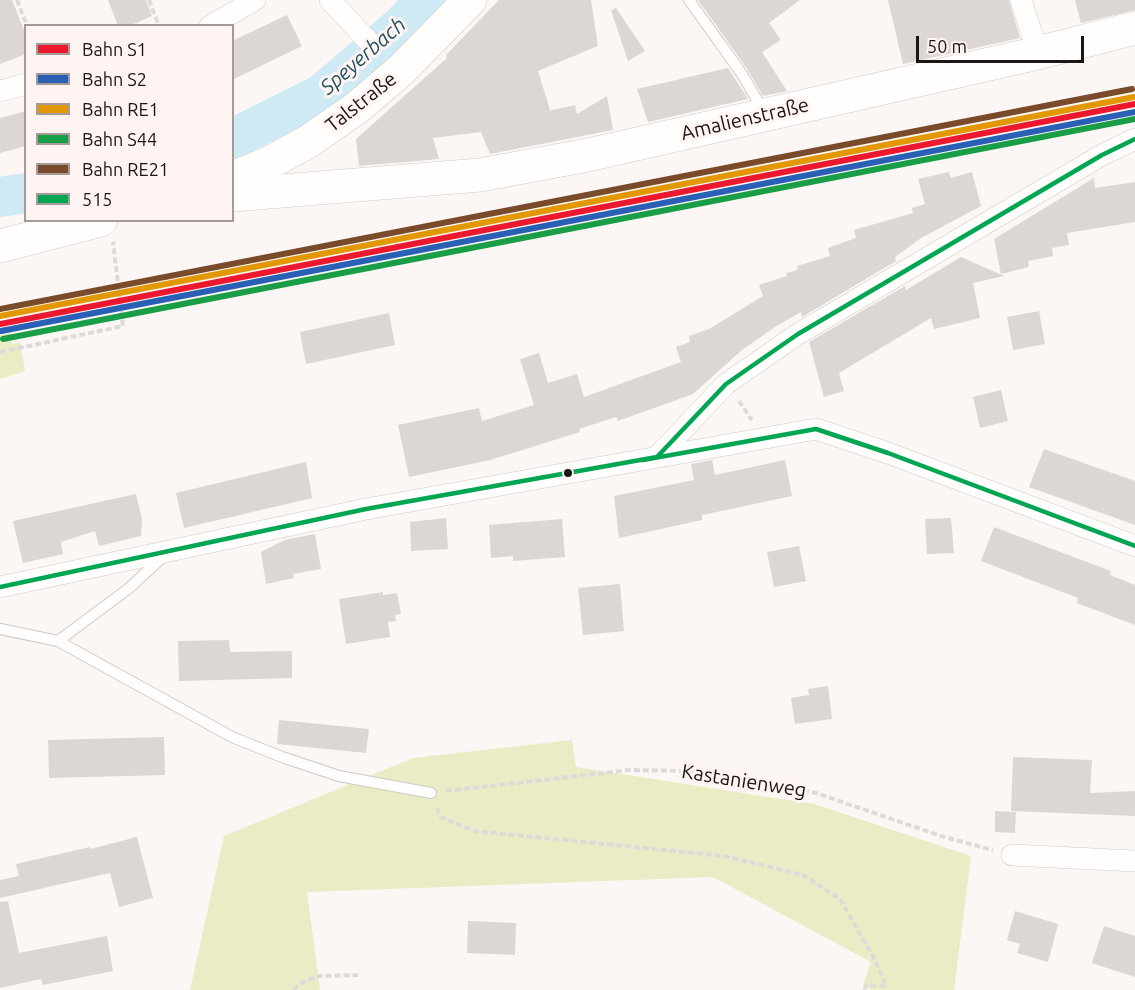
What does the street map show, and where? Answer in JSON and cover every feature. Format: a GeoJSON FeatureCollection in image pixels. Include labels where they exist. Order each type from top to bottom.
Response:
{"type":"FeatureCollection","features":[{"type":"Feature","properties":{"kind":"main road","name":"Talstraße"},"geometry":{"type":"LineString","coordinates":[[234,177],[269,163],[309,141],[381,89],[470,0]]}},
{"type":"Feature","properties":{"kind":"main road","name":"Amalienstraße"},"geometry":{"type":"LineString","coordinates":[[234,195],[480,175],[766,115],[1038,53],[1135,28]]}},
{"type":"Feature","properties":{"kind":"main road"},"geometry":{"type":"LineString","coordinates":[[309,141],[324,171],[344,187],[351,187]]}},
{"type":"Feature","properties":{"kind":"main road"},"geometry":{"type":"LineString","coordinates":[[0,246],[107,234]]}},
{"type":"Feature","properties":{"kind":"street"},"geometry":{"type":"LineString","coordinates":[[213,24],[255,0]]}},
{"type":"Feature","properties":{"kind":"street"},"geometry":{"type":"LineString","coordinates":[[1021,0],[1038,53]]}},
{"type":"Feature","properties":{"kind":"street"},"geometry":{"type":"LineString","coordinates":[[338,3],[369,42]]}},
{"type":"Feature","properties":{"kind":"street"},"geometry":{"type":"LineString","coordinates":[[0,91],[24,85]]}},
{"type":"Feature","properties":{"kind":"street"},"geometry":{"type":"LineString","coordinates":[[657,457],[726,384],[798,334],[1102,155],[1135,140]]}},
{"type":"Feature","properties":{"kind":"street"},"geometry":{"type":"LineString","coordinates":[[0,587],[366,509],[806,429],[831,432],[1135,546]]}},
{"type":"Feature","properties":{"kind":"street"},"geometry":{"type":"LineString","coordinates":[[1012,855],[1135,861]]}},
{"type":"Feature","properties":{"kind":"lane"},"geometry":{"type":"LineString","coordinates":[[689,0],[742,74],[766,115]]}},
{"type":"Feature","properties":{"kind":"lane"},"geometry":{"type":"LineString","coordinates":[[58,641],[128,589],[170,551]]}},
{"type":"Feature","properties":{"kind":"lane"},"geometry":{"type":"LineString","coordinates":[[0,629],[58,641],[232,737],[262,749],[339,776],[431,793]]}},
{"type":"Feature","properties":{"kind":"path"},"geometry":{"type":"LineString","coordinates":[[17,0],[26,24]]}},
{"type":"Feature","properties":{"kind":"path"},"geometry":{"type":"LineString","coordinates":[[149,0],[158,24]]}},
{"type":"Feature","properties":{"kind":"path"},"geometry":{"type":"LineString","coordinates":[[0,352],[123,326],[107,234]]}},
{"type":"Feature","properties":{"kind":"path"},"geometry":{"type":"LineString","coordinates":[[726,384],[764,436]]}},
{"type":"Feature","properties":{"kind":"path","name":"Kastanienweg"},"geometry":{"type":"LineString","coordinates":[[431,793],[630,770],[692,771],[753,778],[816,792],[977,846]]}},
{"type":"Feature","properties":{"kind":"path"},"geometry":{"type":"LineString","coordinates":[[431,793],[440,817],[475,831],[724,856],[803,875],[840,899],[875,960],[886,986],[867,986],[864,990]]}},
{"type":"Feature","properties":{"kind":"path"},"geometry":{"type":"LineString","coordinates":[[294,990],[299,984],[318,976],[358,975]]}},
{"type":"Feature","properties":{"kind":"green space"},"geometry":{"type":"Polygon","coordinates":[[[10,331],[12,344],[20,342],[25,371],[0,379],[0,333],[10,331]]]}},
{"type":"Feature","properties":{"kind":"green space"},"geometry":{"type":"Polygon","coordinates":[[[572,740],[576,767],[814,804],[971,856],[954,990],[871,990],[863,985],[871,962],[713,877],[307,892],[320,990],[190,990],[224,836],[413,758],[572,740]]]}},
{"type":"Feature","properties":{"kind":"building"},"geometry":{"type":"Polygon","coordinates":[[[0,0],[12,0],[24,30],[24,55],[0,64],[0,0]]]}},
{"type":"Feature","properties":{"kind":"building"},"geometry":{"type":"Polygon","coordinates":[[[108,0],[146,0],[152,16],[134,24],[117,24],[108,0]]]}},
{"type":"Feature","properties":{"kind":"building"},"geometry":{"type":"Polygon","coordinates":[[[499,0],[591,0],[598,46],[538,71],[550,110],[548,111],[575,105],[577,114],[607,96],[613,130],[490,154],[481,132],[433,138],[439,159],[359,166],[356,139],[447,58],[446,55],[499,0]]]}},
{"type":"Feature","properties":{"kind":"building"},"geometry":{"type":"Polygon","coordinates":[[[698,0],[800,0],[769,23],[781,40],[762,52],[787,91],[763,96],[748,70],[698,0]]]}},
{"type":"Feature","properties":{"kind":"building"},"geometry":{"type":"Polygon","coordinates":[[[888,0],[1009,0],[1020,38],[903,64],[888,0]]]}},
{"type":"Feature","properties":{"kind":"building"},"geometry":{"type":"Polygon","coordinates":[[[1075,0],[1135,0],[1135,10],[1081,23],[1075,0]]]}},
{"type":"Feature","properties":{"kind":"building"},"geometry":{"type":"Polygon","coordinates":[[[616,8],[645,51],[628,61],[611,10],[616,8]]]}},
{"type":"Feature","properties":{"kind":"building"},"geometry":{"type":"Polygon","coordinates":[[[287,15],[302,46],[234,79],[234,40],[287,15]]]}},
{"type":"Feature","properties":{"kind":"building"},"geometry":{"type":"Polygon","coordinates":[[[728,68],[748,99],[648,122],[637,89],[728,68]]]}},
{"type":"Feature","properties":{"kind":"building"},"geometry":{"type":"Polygon","coordinates":[[[24,112],[24,147],[0,153],[0,118],[24,112]]]}},
{"type":"Feature","properties":{"kind":"building"},"geometry":{"type":"Polygon","coordinates":[[[949,172],[951,178],[972,172],[981,206],[921,238],[895,257],[896,261],[802,317],[801,312],[775,327],[742,350],[693,394],[618,421],[616,417],[579,429],[580,432],[490,460],[409,477],[398,425],[479,408],[482,421],[534,405],[520,359],[539,353],[548,383],[577,374],[584,397],[681,362],[676,347],[690,342],[689,336],[709,329],[763,296],[759,285],[787,276],[786,273],[798,270],[797,266],[830,256],[828,248],[856,238],[854,230],[913,213],[912,208],[925,204],[918,179],[949,172]]]}},
{"type":"Feature","properties":{"kind":"building"},"geometry":{"type":"Polygon","coordinates":[[[1094,178],[1095,188],[1135,182],[1135,222],[1067,233],[1069,245],[1052,248],[1053,256],[1028,261],[1029,267],[1001,274],[994,239],[1094,178]]]}},
{"type":"Feature","properties":{"kind":"building"},"geometry":{"type":"Polygon","coordinates":[[[961,257],[1004,276],[973,283],[980,318],[934,329],[931,318],[839,373],[844,391],[824,397],[809,342],[905,286],[906,290],[961,257]]]}},
{"type":"Feature","properties":{"kind":"building"},"geometry":{"type":"Polygon","coordinates":[[[1039,311],[1045,344],[1013,350],[1007,317],[1039,311]]]}},
{"type":"Feature","properties":{"kind":"building"},"geometry":{"type":"Polygon","coordinates":[[[389,313],[395,345],[306,364],[300,332],[389,313]]]}},
{"type":"Feature","properties":{"kind":"building"},"geometry":{"type":"Polygon","coordinates":[[[1001,390],[1008,421],[980,428],[973,397],[1001,390]]]}},
{"type":"Feature","properties":{"kind":"building"},"geometry":{"type":"Polygon","coordinates":[[[1044,449],[1135,481],[1135,525],[1029,487],[1044,449]]]}},
{"type":"Feature","properties":{"kind":"building"},"geometry":{"type":"Polygon","coordinates":[[[712,460],[715,475],[785,460],[792,496],[702,515],[702,520],[619,538],[614,496],[694,480],[691,464],[712,460]]]}},
{"type":"Feature","properties":{"kind":"building"},"geometry":{"type":"Polygon","coordinates":[[[306,462],[312,498],[184,528],[176,493],[306,462]]]}},
{"type":"Feature","properties":{"kind":"building"},"geometry":{"type":"Polygon","coordinates":[[[136,494],[142,519],[141,536],[99,546],[95,531],[61,542],[63,554],[23,563],[13,521],[136,494]]]}},
{"type":"Feature","properties":{"kind":"building"},"geometry":{"type":"Polygon","coordinates":[[[446,518],[448,549],[411,551],[410,522],[446,518]]]}},
{"type":"Feature","properties":{"kind":"building"},"geometry":{"type":"Polygon","coordinates":[[[951,518],[954,553],[927,554],[925,519],[951,518]]]}},
{"type":"Feature","properties":{"kind":"building"},"geometry":{"type":"Polygon","coordinates":[[[562,519],[565,557],[513,561],[513,556],[491,558],[489,525],[562,519]]]}},
{"type":"Feature","properties":{"kind":"building"},"geometry":{"type":"Polygon","coordinates":[[[994,527],[1111,571],[1110,575],[1135,585],[1135,625],[1077,603],[1078,598],[981,561],[994,527]]]}},
{"type":"Feature","properties":{"kind":"building"},"geometry":{"type":"Polygon","coordinates":[[[315,534],[321,569],[293,574],[294,578],[266,584],[261,552],[285,540],[315,534]]]}},
{"type":"Feature","properties":{"kind":"building"},"geometry":{"type":"Polygon","coordinates":[[[799,546],[806,581],[774,587],[767,552],[799,546]]]}},
{"type":"Feature","properties":{"kind":"building"},"geometry":{"type":"Polygon","coordinates":[[[620,584],[624,631],[583,635],[578,588],[620,584]]]}},
{"type":"Feature","properties":{"kind":"building"},"geometry":{"type":"Polygon","coordinates":[[[383,592],[383,595],[397,593],[401,614],[395,615],[396,621],[388,622],[390,637],[346,644],[339,599],[383,592]]]}},
{"type":"Feature","properties":{"kind":"building"},"geometry":{"type":"Polygon","coordinates":[[[229,640],[230,652],[292,651],[292,678],[179,681],[178,641],[229,640]]]}},
{"type":"Feature","properties":{"kind":"building"},"geometry":{"type":"Polygon","coordinates":[[[828,686],[832,719],[795,724],[791,698],[809,695],[808,689],[828,686]]]}},
{"type":"Feature","properties":{"kind":"building"},"geometry":{"type":"Polygon","coordinates":[[[279,720],[369,729],[366,753],[277,744],[279,720]]]}},
{"type":"Feature","properties":{"kind":"building"},"geometry":{"type":"Polygon","coordinates":[[[164,737],[165,775],[49,778],[48,740],[164,737]]]}},
{"type":"Feature","properties":{"kind":"building"},"geometry":{"type":"Polygon","coordinates":[[[1013,757],[1092,760],[1090,793],[1135,791],[1135,816],[1011,811],[1013,757]]]}},
{"type":"Feature","properties":{"kind":"building"},"geometry":{"type":"Polygon","coordinates":[[[995,811],[1016,812],[1015,833],[995,832],[995,811]]]}},
{"type":"Feature","properties":{"kind":"building"},"geometry":{"type":"Polygon","coordinates":[[[137,837],[153,898],[119,907],[110,873],[0,898],[0,880],[19,876],[16,864],[137,837]]]}},
{"type":"Feature","properties":{"kind":"building"},"geometry":{"type":"Polygon","coordinates":[[[8,901],[19,953],[107,936],[113,971],[43,985],[41,979],[0,988],[0,902],[8,901]]]}},
{"type":"Feature","properties":{"kind":"building"},"geometry":{"type":"Polygon","coordinates":[[[1015,911],[1058,924],[1048,962],[1017,953],[1020,944],[1007,940],[1015,911]]]}},
{"type":"Feature","properties":{"kind":"building"},"geometry":{"type":"Polygon","coordinates":[[[468,921],[516,923],[515,955],[467,953],[468,921]]]}},
{"type":"Feature","properties":{"kind":"building"},"geometry":{"type":"Polygon","coordinates":[[[1104,926],[1135,936],[1135,977],[1092,963],[1104,926]]]}},
{"type":"Feature","properties":{"kind":"waterway","name":"Speyerbach"},"geometry":{"type":"LineString","coordinates":[[234,138],[322,94],[400,27],[425,0]]}},
{"type":"Feature","properties":{"kind":"waterway","name":"Speyerbach"},"geometry":{"type":"LineString","coordinates":[[0,197],[24,193]]}},
{"type":"Feature","properties":{"kind":"rail line","name":"RE21"},"geometry":{"type":"LineString","coordinates":[[0,309],[1132,89]]}},
{"type":"Feature","properties":{"kind":"rail line","name":"RE1"},"geometry":{"type":"LineString","coordinates":[[0,316],[1134,97]]}},
{"type":"Feature","properties":{"kind":"rail line","name":"S1"},"geometry":{"type":"LineString","coordinates":[[0,324],[1135,104]]}},
{"type":"Feature","properties":{"kind":"rail line","name":"S2"},"geometry":{"type":"LineString","coordinates":[[1,331],[1135,112]]}},
{"type":"Feature","properties":{"kind":"rail line","name":"S44"},"geometry":{"type":"LineString","coordinates":[[3,339],[1135,119]]}},
{"type":"Feature","properties":{"kind":"transit line","name":"515"},"geometry":{"type":"LineString","coordinates":[[0,587],[366,509],[657,457],[726,384],[798,334],[1102,155],[1135,139]]}},
{"type":"Feature","properties":{"kind":"transit line","name":"515"},"geometry":{"type":"LineString","coordinates":[[643,460],[816,429],[888,453],[1135,546]]}}]}
